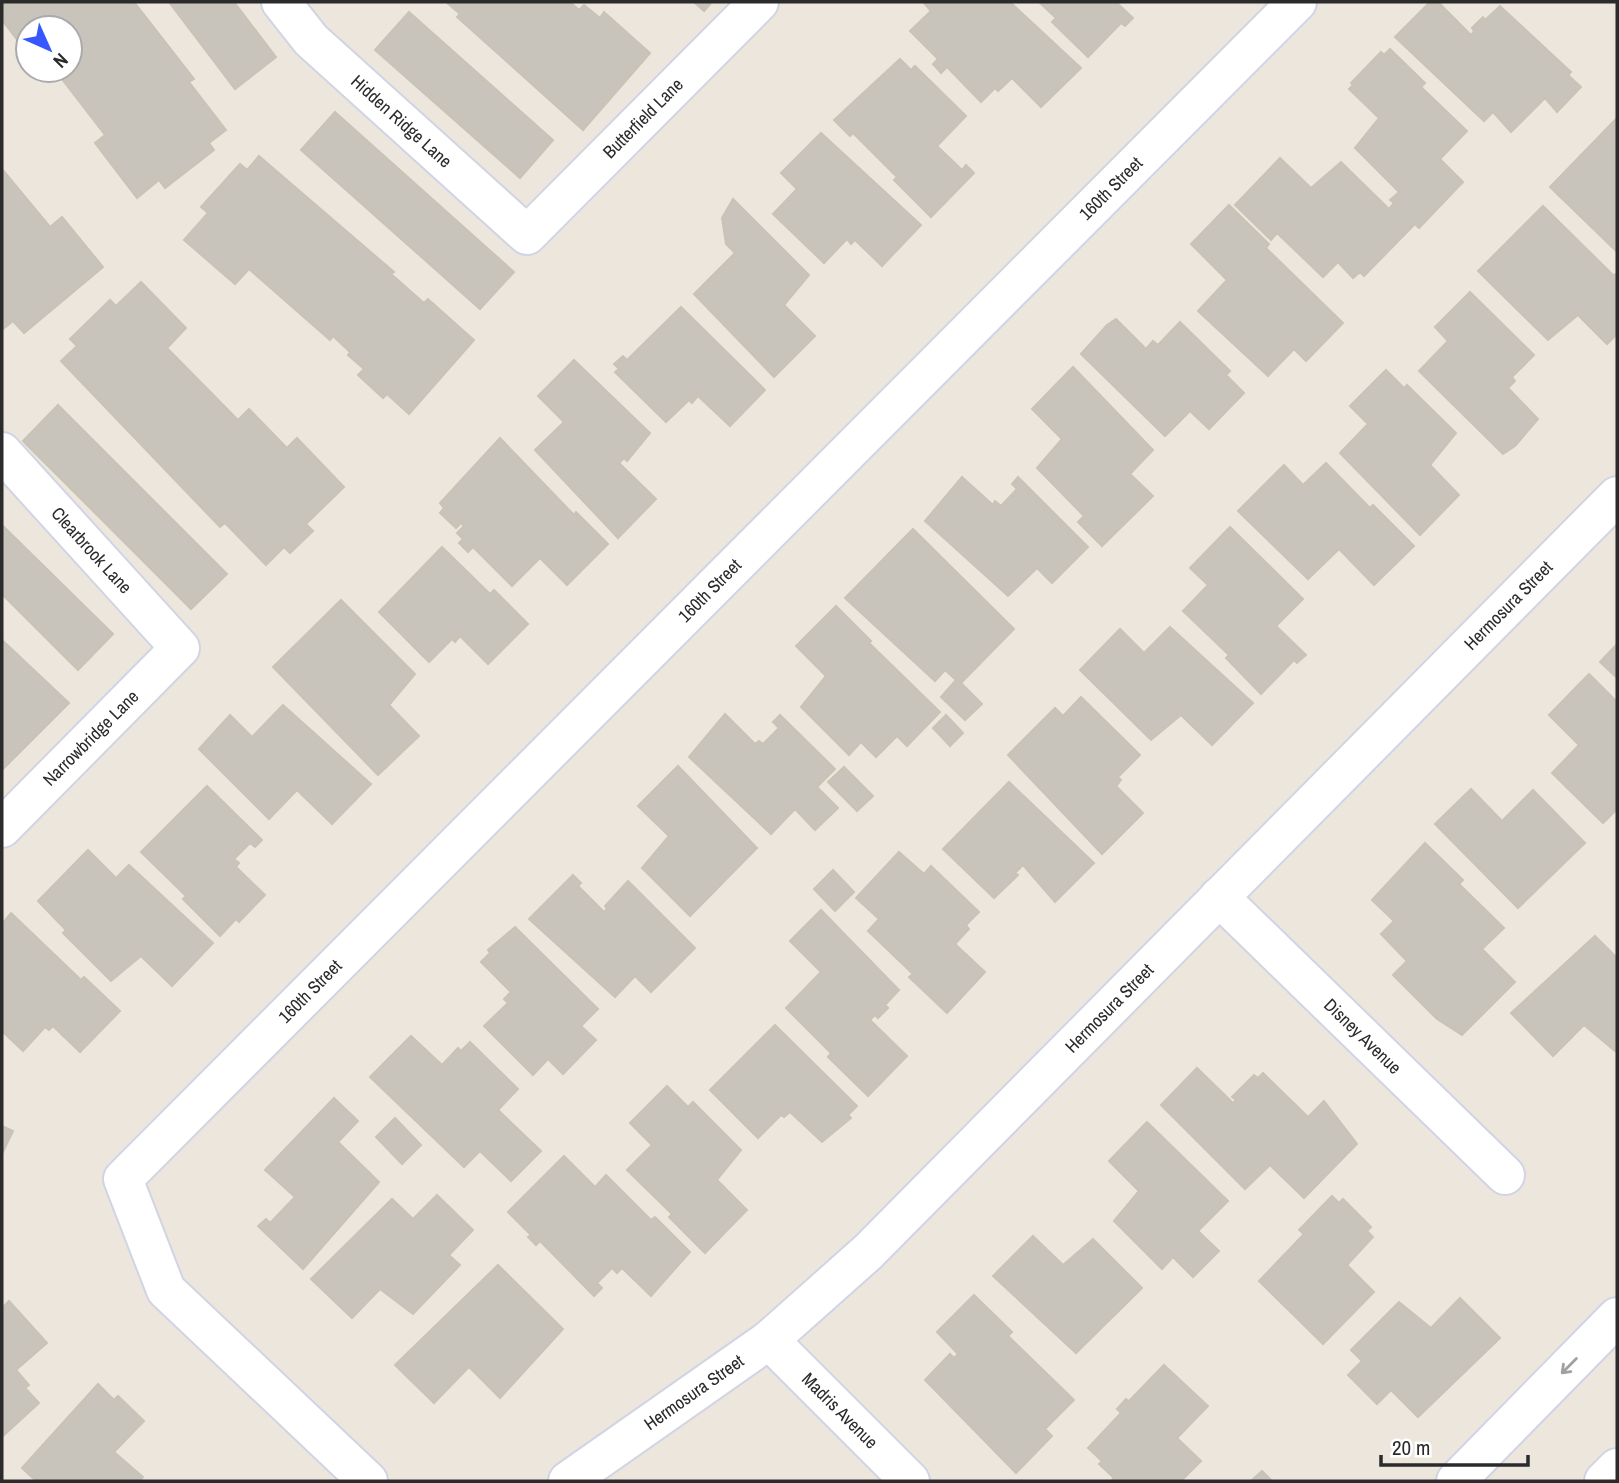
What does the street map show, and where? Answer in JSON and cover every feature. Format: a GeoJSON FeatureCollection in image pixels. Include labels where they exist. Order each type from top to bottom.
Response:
{"type":"FeatureCollection","features":[{"type":"Feature","properties":{"kind":"street","name":"Hidden Ridge Lane"},"geometry":{"type":"LineString","coordinates":[[281,2],[311,40],[527,235]]}},
{"type":"Feature","properties":{"kind":"street","name":"Butterfield Lane"},"geometry":{"type":"LineString","coordinates":[[527,235],[759,2]]}},
{"type":"Feature","properties":{"kind":"street","name":"160th Street"},"geometry":{"type":"LineString","coordinates":[[368,1481],[166,1290],[123,1179],[1297,2]]}},
{"type":"Feature","properties":{"kind":"street","name":"Clearbrook Lane"},"geometry":{"type":"LineString","coordinates":[[2,452],[180,648]]}},
{"type":"Feature","properties":{"kind":"street","name":"Hermosura Street"},"geometry":{"type":"LineString","coordinates":[[568,1481],[769,1340],[868,1252],[1617,496]]}},
{"type":"Feature","properties":{"kind":"street","name":"Narrowbridge Lane"},"geometry":{"type":"LineString","coordinates":[[2,828],[180,648]]}},
{"type":"Feature","properties":{"kind":"street","name":"Disney Avenue"},"geometry":{"type":"LineString","coordinates":[[1219,897],[1506,1175]]}},
{"type":"Feature","properties":{"kind":"street"},"geometry":{"type":"LineString","coordinates":[[1456,1481],[1617,1317]]}},
{"type":"Feature","properties":{"kind":"street","name":"Madris Avenue"},"geometry":{"type":"LineString","coordinates":[[769,1340],[910,1481]]}},
{"type":"Feature","properties":{"kind":"street"},"geometry":{"type":"LineString","coordinates":[[1604,1481],[1617,1468]]}},
{"type":"Feature","properties":{"kind":"building"},"geometry":{"type":"Polygon","coordinates":[[[7,2],[134,2],[194,79],[189,82],[226,130],[209,143],[214,150],[165,188],[159,180],[137,198],[95,143],[105,135],[66,84],[84,84],[84,14],[14,14],[14,36],[2,20],[2,6],[7,2]]]}},
{"type":"Feature","properties":{"kind":"building"},"geometry":{"type":"Polygon","coordinates":[[[169,2],[234,2],[276,57],[235,89],[169,2]]]}},
{"type":"Feature","properties":{"kind":"building"},"geometry":{"type":"Polygon","coordinates":[[[446,2],[570,2],[579,10],[584,5],[600,18],[604,12],[650,53],[583,130],[457,17],[460,14],[446,2]]]}},
{"type":"Feature","properties":{"kind":"building"},"geometry":{"type":"Polygon","coordinates":[[[694,2],[712,2],[704,11],[694,2]]]}},
{"type":"Feature","properties":{"kind":"building"},"geometry":{"type":"Polygon","coordinates":[[[1010,2],[1081,68],[1041,107],[1012,78],[998,91],[995,88],[981,102],[947,67],[941,73],[933,64],[938,59],[910,31],[931,11],[924,3],[1010,2]]]}},
{"type":"Feature","properties":{"kind":"building"},"geometry":{"type":"Polygon","coordinates":[[[1039,2],[1116,2],[1133,18],[1125,26],[1121,23],[1088,57],[1052,22],[1056,18],[1039,2]]]}},
{"type":"Feature","properties":{"kind":"building"},"geometry":{"type":"Polygon","coordinates":[[[1430,2],[1438,2],[1471,35],[1474,31],[1472,28],[1483,17],[1485,20],[1500,6],[1571,72],[1568,75],[1581,87],[1557,112],[1545,98],[1511,132],[1493,112],[1484,121],[1395,37],[1430,2]]]}},
{"type":"Feature","properties":{"kind":"building"},"geometry":{"type":"Polygon","coordinates":[[[409,12],[553,140],[520,178],[375,50],[409,12]]]}},
{"type":"Feature","properties":{"kind":"building"},"geometry":{"type":"Polygon","coordinates":[[[1390,49],[1425,83],[1421,87],[1467,131],[1440,159],[1463,182],[1419,228],[1415,224],[1364,276],[1360,272],[1353,278],[1338,262],[1323,277],[1277,233],[1271,240],[1235,205],[1280,158],[1311,188],[1341,162],[1389,209],[1394,203],[1390,200],[1399,192],[1355,148],[1379,118],[1349,89],[1353,85],[1351,83],[1381,52],[1384,55],[1390,49]]]}},
{"type":"Feature","properties":{"kind":"building"},"geometry":{"type":"Polygon","coordinates":[[[900,59],[911,70],[915,66],[966,116],[937,146],[962,170],[966,165],[974,173],[931,217],[894,180],[897,177],[853,133],[850,136],[834,120],[900,59]]]}},
{"type":"Feature","properties":{"kind":"building"},"geometry":{"type":"Polygon","coordinates":[[[335,112],[514,272],[480,309],[301,150],[335,112]]]}},
{"type":"Feature","properties":{"kind":"building"},"geometry":{"type":"Polygon","coordinates":[[[1617,120],[1617,252],[1550,187],[1617,120]]]}},
{"type":"Feature","properties":{"kind":"building"},"geometry":{"type":"Polygon","coordinates":[[[821,133],[921,225],[882,266],[855,240],[851,244],[847,239],[824,263],[773,214],[797,189],[781,173],[821,133]]]}},
{"type":"Feature","properties":{"kind":"building"},"geometry":{"type":"Polygon","coordinates":[[[259,156],[394,272],[391,274],[424,303],[428,299],[474,340],[409,414],[387,394],[383,398],[358,375],[364,369],[333,336],[330,340],[249,269],[235,284],[184,240],[208,213],[201,207],[240,164],[247,170],[259,156]]]}},
{"type":"Feature","properties":{"kind":"building"},"geometry":{"type":"Polygon","coordinates":[[[2,169],[50,227],[62,217],[103,267],[24,333],[13,321],[2,330],[2,169]]]}},
{"type":"Feature","properties":{"kind":"building"},"geometry":{"type":"Polygon","coordinates":[[[733,199],[809,275],[784,305],[815,336],[774,377],[694,294],[735,253],[726,244],[722,218],[733,199]]]}},
{"type":"Feature","properties":{"kind":"building"},"geometry":{"type":"Polygon","coordinates":[[[1229,205],[1269,244],[1266,248],[1343,323],[1306,361],[1294,349],[1268,376],[1198,311],[1227,280],[1191,244],[1229,205]]]}},
{"type":"Feature","properties":{"kind":"building"},"geometry":{"type":"Polygon","coordinates":[[[1543,206],[1613,275],[1617,274],[1617,334],[1607,344],[1578,315],[1548,340],[1478,271],[1543,206]]]}},
{"type":"Feature","properties":{"kind":"building"},"geometry":{"type":"Polygon","coordinates":[[[141,282],[186,328],[167,348],[238,420],[249,409],[287,448],[297,438],[344,487],[306,524],[313,531],[290,553],[284,547],[266,565],[225,523],[220,527],[61,361],[77,346],[70,339],[110,300],[116,306],[141,282]]]}},
{"type":"Feature","properties":{"kind":"building"},"geometry":{"type":"Polygon","coordinates":[[[1470,292],[1534,355],[1512,377],[1515,381],[1508,388],[1538,419],[1515,446],[1503,454],[1419,371],[1448,341],[1435,327],[1470,292]]]}},
{"type":"Feature","properties":{"kind":"building"},"geometry":{"type":"Polygon","coordinates":[[[681,307],[765,390],[730,426],[698,396],[692,403],[689,400],[666,422],[615,372],[619,369],[614,364],[623,356],[627,360],[681,307]]]}},
{"type":"Feature","properties":{"kind":"building"},"geometry":{"type":"Polygon","coordinates":[[[1116,319],[1146,349],[1153,341],[1158,345],[1180,322],[1230,371],[1226,375],[1244,393],[1209,429],[1190,411],[1165,436],[1081,354],[1107,325],[1116,319]]]}},
{"type":"Feature","properties":{"kind":"building"},"geometry":{"type":"Polygon","coordinates":[[[574,360],[650,433],[627,461],[624,458],[619,463],[656,499],[618,538],[535,450],[564,422],[538,396],[574,360]]]}},
{"type":"Feature","properties":{"kind":"building"},"geometry":{"type":"Polygon","coordinates":[[[1073,367],[1153,450],[1130,474],[1153,496],[1102,546],[1078,522],[1084,516],[1037,468],[1062,439],[1032,409],[1073,367]]]}},
{"type":"Feature","properties":{"kind":"building"},"geometry":{"type":"Polygon","coordinates":[[[1386,370],[1404,388],[1407,385],[1456,433],[1430,465],[1459,495],[1420,535],[1340,453],[1368,424],[1350,406],[1386,370]]]}},
{"type":"Feature","properties":{"kind":"building"},"geometry":{"type":"Polygon","coordinates":[[[58,405],[227,574],[191,609],[23,441],[58,405]]]}},
{"type":"Feature","properties":{"kind":"building"},"geometry":{"type":"Polygon","coordinates":[[[500,438],[574,515],[576,512],[608,544],[567,585],[540,558],[512,586],[473,547],[468,552],[459,543],[463,539],[457,533],[464,526],[461,523],[456,528],[440,513],[444,508],[440,503],[500,438]]]}},
{"type":"Feature","properties":{"kind":"building"},"geometry":{"type":"Polygon","coordinates":[[[1326,463],[1370,508],[1373,505],[1414,546],[1374,585],[1339,549],[1308,579],[1238,511],[1284,465],[1303,485],[1326,463]]]}},
{"type":"Feature","properties":{"kind":"building"},"geometry":{"type":"Polygon","coordinates":[[[962,477],[993,505],[995,501],[1001,506],[1017,489],[1012,484],[1018,477],[1088,547],[1052,583],[1037,568],[1008,596],[925,521],[962,477]]]}},
{"type":"Feature","properties":{"kind":"building"},"geometry":{"type":"Polygon","coordinates":[[[2,525],[113,634],[78,670],[2,594],[2,525]]]}},
{"type":"Feature","properties":{"kind":"building"},"geometry":{"type":"Polygon","coordinates":[[[1230,527],[1303,599],[1276,626],[1306,655],[1297,663],[1294,660],[1261,694],[1226,658],[1229,655],[1183,611],[1208,585],[1190,568],[1230,527]]]}},
{"type":"Feature","properties":{"kind":"building"},"geometry":{"type":"Polygon","coordinates":[[[913,529],[1014,629],[961,683],[982,704],[965,720],[941,697],[956,680],[945,670],[935,681],[845,598],[913,529]]]}},
{"type":"Feature","properties":{"kind":"building"},"geometry":{"type":"Polygon","coordinates":[[[442,547],[490,594],[494,590],[528,624],[488,664],[460,636],[455,642],[452,639],[429,662],[379,612],[442,547]]]}},
{"type":"Feature","properties":{"kind":"building"},"geometry":{"type":"Polygon","coordinates":[[[341,600],[415,674],[389,705],[419,736],[378,775],[273,667],[341,600]]]}},
{"type":"Feature","properties":{"kind":"building"},"geometry":{"type":"Polygon","coordinates":[[[836,606],[871,641],[869,643],[940,712],[907,746],[897,736],[876,757],[861,742],[849,755],[801,707],[826,676],[796,646],[836,606]]]}},
{"type":"Feature","properties":{"kind":"building"},"geometry":{"type":"Polygon","coordinates":[[[1170,627],[1253,703],[1212,745],[1181,715],[1151,740],[1080,670],[1120,629],[1144,653],[1170,627]]]}},
{"type":"Feature","properties":{"kind":"building"},"geometry":{"type":"Polygon","coordinates":[[[2,640],[69,703],[2,770],[2,640]]]}},
{"type":"Feature","properties":{"kind":"building"},"geometry":{"type":"Polygon","coordinates":[[[1617,644],[1617,678],[1600,662],[1617,644]]]}},
{"type":"Feature","properties":{"kind":"building"},"geometry":{"type":"Polygon","coordinates":[[[1589,674],[1617,702],[1617,809],[1603,823],[1552,773],[1579,745],[1549,715],[1589,674]]]}},
{"type":"Feature","properties":{"kind":"building"},"geometry":{"type":"Polygon","coordinates":[[[1081,697],[1140,755],[1118,777],[1121,780],[1116,786],[1143,813],[1102,854],[1008,755],[1055,708],[1063,716],[1081,697]]]}},
{"type":"Feature","properties":{"kind":"building"},"geometry":{"type":"Polygon","coordinates":[[[283,705],[371,784],[332,824],[297,790],[269,819],[199,749],[230,715],[252,737],[283,705]]]}},
{"type":"Feature","properties":{"kind":"building"},"geometry":{"type":"Polygon","coordinates":[[[725,714],[755,744],[759,741],[763,744],[779,728],[773,722],[780,715],[835,769],[817,787],[838,808],[815,830],[795,809],[771,834],[689,757],[725,714]]]}},
{"type":"Feature","properties":{"kind":"building"},"geometry":{"type":"Polygon","coordinates":[[[946,715],[963,733],[950,746],[933,728],[946,715]]]}},
{"type":"Feature","properties":{"kind":"building"},"geometry":{"type":"Polygon","coordinates":[[[678,766],[757,848],[690,916],[642,868],[669,836],[638,806],[678,766]]]}},
{"type":"Feature","properties":{"kind":"building"},"geometry":{"type":"Polygon","coordinates":[[[844,767],[873,796],[857,811],[828,782],[844,767]]]}},
{"type":"Feature","properties":{"kind":"building"},"geometry":{"type":"Polygon","coordinates":[[[1009,782],[1094,863],[1055,902],[1023,865],[1015,873],[1018,875],[994,898],[943,849],[1009,782]]]}},
{"type":"Feature","properties":{"kind":"building"},"geometry":{"type":"Polygon","coordinates":[[[207,786],[262,840],[255,847],[250,843],[234,859],[239,863],[236,867],[265,895],[239,922],[236,919],[220,936],[183,899],[186,896],[141,852],[207,786]]]}},
{"type":"Feature","properties":{"kind":"building"},"geometry":{"type":"Polygon","coordinates":[[[1471,789],[1502,821],[1533,790],[1585,843],[1518,908],[1435,824],[1471,789]]]}},
{"type":"Feature","properties":{"kind":"building"},"geometry":{"type":"Polygon","coordinates":[[[1425,843],[1463,880],[1459,884],[1504,928],[1482,949],[1515,982],[1462,1035],[1437,1019],[1393,975],[1407,961],[1381,934],[1394,921],[1372,900],[1425,843]]]}},
{"type":"Feature","properties":{"kind":"building"},"geometry":{"type":"Polygon","coordinates":[[[88,850],[116,878],[129,865],[213,943],[172,986],[141,956],[111,981],[63,933],[66,930],[38,901],[88,850]]]}},
{"type":"Feature","properties":{"kind":"building"},"geometry":{"type":"Polygon","coordinates":[[[899,852],[924,874],[931,866],[979,912],[966,925],[969,929],[955,944],[985,972],[947,1013],[909,977],[913,974],[868,931],[879,919],[856,898],[899,852]]]}},
{"type":"Feature","properties":{"kind":"building"},"geometry":{"type":"Polygon","coordinates":[[[833,870],[854,892],[835,911],[814,889],[833,870]]]}},
{"type":"Feature","properties":{"kind":"building"},"geometry":{"type":"Polygon","coordinates":[[[573,875],[581,883],[578,886],[604,912],[607,909],[605,906],[628,881],[695,948],[651,992],[635,976],[615,997],[529,919],[573,875]]]}},
{"type":"Feature","properties":{"kind":"building"},"geometry":{"type":"Polygon","coordinates":[[[821,910],[899,990],[885,1005],[888,1008],[878,1018],[875,1015],[870,1020],[907,1056],[868,1096],[828,1057],[831,1053],[786,1008],[821,972],[790,941],[821,910]]]}},
{"type":"Feature","properties":{"kind":"building"},"geometry":{"type":"Polygon","coordinates":[[[11,913],[81,980],[84,977],[120,1011],[80,1052],[53,1026],[49,1030],[45,1027],[23,1051],[2,1031],[2,924],[11,913]]]}},
{"type":"Feature","properties":{"kind":"building"},"geometry":{"type":"Polygon","coordinates":[[[515,927],[598,1009],[581,1026],[596,1040],[563,1074],[548,1059],[533,1075],[484,1026],[508,1003],[504,999],[511,992],[481,962],[490,953],[488,950],[515,927]]]}},
{"type":"Feature","properties":{"kind":"building"},"geometry":{"type":"Polygon","coordinates":[[[1595,936],[1617,958],[1617,1048],[1615,1051],[1584,1025],[1553,1056],[1511,1013],[1595,936]]]}},
{"type":"Feature","properties":{"kind":"building"},"geometry":{"type":"Polygon","coordinates":[[[775,1025],[857,1106],[848,1115],[851,1118],[822,1142],[790,1112],[784,1117],[781,1115],[758,1138],[710,1090],[775,1025]]]}},
{"type":"Feature","properties":{"kind":"building"},"geometry":{"type":"Polygon","coordinates":[[[411,1036],[442,1065],[458,1048],[461,1051],[470,1042],[518,1089],[498,1110],[541,1151],[511,1181],[480,1151],[464,1167],[370,1077],[411,1036]]]}},
{"type":"Feature","properties":{"kind":"building"},"geometry":{"type":"Polygon","coordinates":[[[1197,1068],[1233,1103],[1236,1100],[1232,1097],[1254,1075],[1258,1078],[1263,1073],[1308,1117],[1324,1101],[1357,1144],[1304,1198],[1270,1165],[1245,1189],[1161,1105],[1197,1068]]]}},
{"type":"Feature","properties":{"kind":"building"},"geometry":{"type":"Polygon","coordinates":[[[667,1086],[688,1107],[693,1102],[741,1150],[717,1180],[747,1210],[705,1253],[669,1217],[672,1214],[627,1170],[652,1145],[630,1123],[667,1086]]]}},
{"type":"Feature","properties":{"kind":"building"},"geometry":{"type":"Polygon","coordinates":[[[334,1098],[358,1121],[338,1142],[379,1182],[303,1269],[258,1226],[266,1219],[270,1223],[295,1197],[265,1170],[334,1098]]]}},
{"type":"Feature","properties":{"kind":"building"},"geometry":{"type":"Polygon","coordinates":[[[395,1118],[421,1145],[402,1164],[376,1137],[395,1118]]]}},
{"type":"Feature","properties":{"kind":"building"},"geometry":{"type":"Polygon","coordinates":[[[1147,1122],[1228,1201],[1198,1231],[1219,1251],[1193,1277],[1173,1257],[1162,1269],[1114,1221],[1139,1191],[1109,1161],[1147,1122]]]}},
{"type":"Feature","properties":{"kind":"building"},"geometry":{"type":"Polygon","coordinates":[[[2,1126],[13,1131],[2,1154],[2,1126]]]}},
{"type":"Feature","properties":{"kind":"building"},"geometry":{"type":"Polygon","coordinates":[[[564,1156],[595,1187],[606,1175],[651,1220],[655,1217],[690,1252],[651,1296],[622,1268],[617,1273],[612,1268],[597,1283],[602,1288],[594,1296],[540,1241],[536,1245],[528,1237],[531,1235],[508,1212],[564,1156]]]}},
{"type":"Feature","properties":{"kind":"building"},"geometry":{"type":"Polygon","coordinates":[[[437,1195],[473,1230],[449,1255],[460,1265],[413,1314],[380,1289],[352,1318],[311,1279],[392,1199],[413,1219],[437,1195]]]}},
{"type":"Feature","properties":{"kind":"building"},"geometry":{"type":"Polygon","coordinates":[[[1332,1196],[1339,1203],[1343,1199],[1371,1227],[1367,1231],[1373,1237],[1347,1265],[1374,1292],[1323,1344],[1259,1281],[1304,1234],[1299,1230],[1332,1196]]]}},
{"type":"Feature","properties":{"kind":"building"},"geometry":{"type":"Polygon","coordinates":[[[1033,1236],[1063,1265],[1093,1239],[1142,1288],[1076,1353],[993,1276],[1033,1236]]]}},
{"type":"Feature","properties":{"kind":"building"},"geometry":{"type":"Polygon","coordinates":[[[498,1265],[563,1329],[500,1398],[469,1367],[434,1403],[395,1365],[498,1265]]]}},
{"type":"Feature","properties":{"kind":"building"},"geometry":{"type":"Polygon","coordinates":[[[974,1295],[1012,1332],[1008,1336],[1074,1400],[1045,1429],[1052,1436],[1016,1473],[925,1380],[950,1354],[954,1358],[958,1354],[937,1332],[974,1295]]]}},
{"type":"Feature","properties":{"kind":"building"},"geometry":{"type":"Polygon","coordinates":[[[1460,1298],[1500,1338],[1418,1417],[1391,1390],[1377,1404],[1348,1375],[1362,1361],[1351,1350],[1399,1302],[1431,1328],[1460,1298]]]}},
{"type":"Feature","properties":{"kind":"building"},"geometry":{"type":"Polygon","coordinates":[[[9,1301],[47,1343],[16,1370],[29,1385],[25,1388],[39,1403],[2,1437],[2,1308],[9,1301]]]}},
{"type":"Feature","properties":{"kind":"building"},"geometry":{"type":"Polygon","coordinates":[[[1164,1365],[1208,1406],[1177,1438],[1201,1461],[1181,1481],[1111,1481],[1114,1478],[1099,1464],[1102,1461],[1088,1448],[1121,1413],[1117,1409],[1126,1399],[1129,1401],[1164,1365]]]}},
{"type":"Feature","properties":{"kind":"building"},"geometry":{"type":"Polygon","coordinates":[[[98,1384],[114,1400],[118,1396],[144,1421],[114,1452],[143,1477],[139,1481],[36,1481],[22,1468],[98,1384]]]}},
{"type":"Feature","properties":{"kind":"building"},"geometry":{"type":"Polygon","coordinates":[[[1262,1471],[1272,1481],[1251,1481],[1262,1471]]]}}]}
